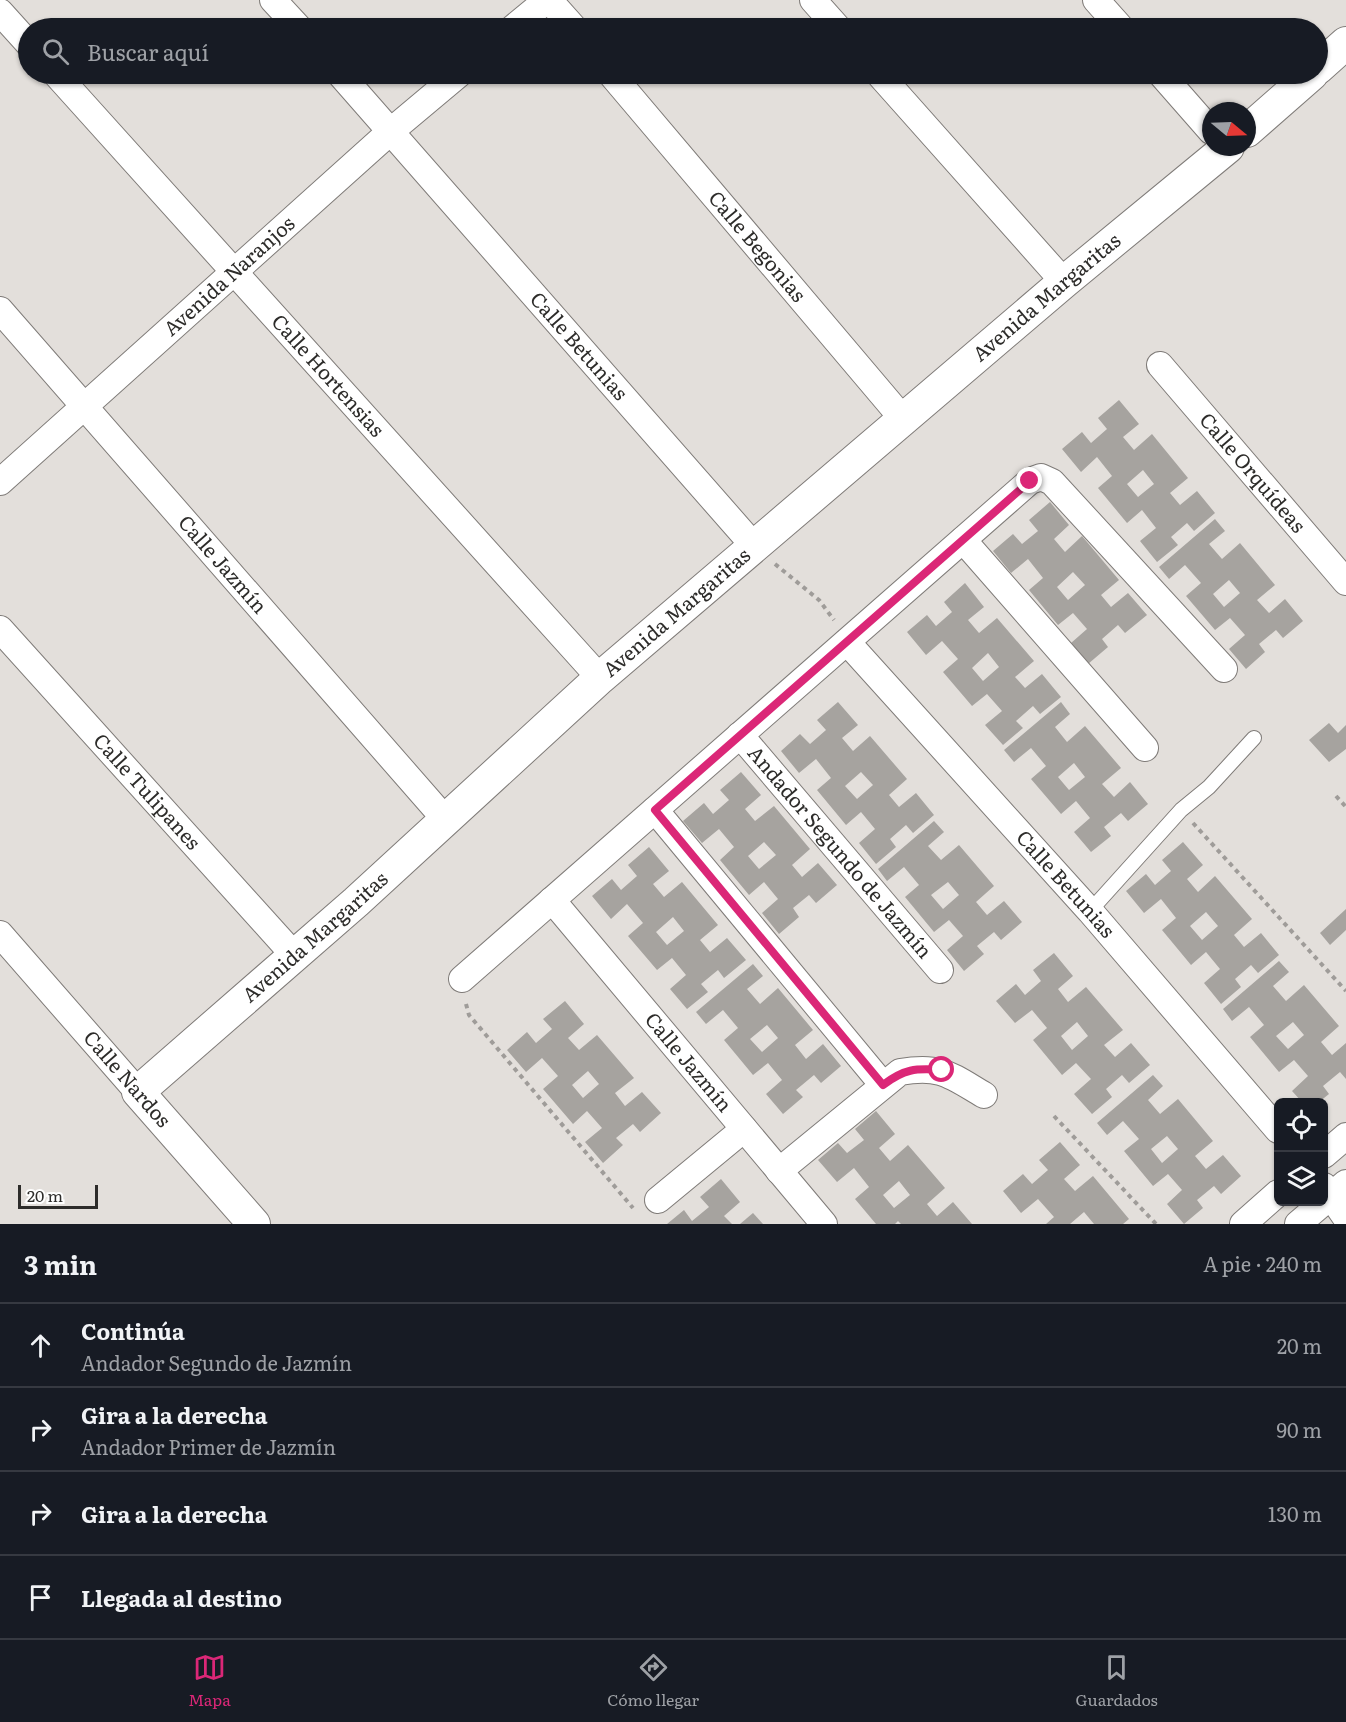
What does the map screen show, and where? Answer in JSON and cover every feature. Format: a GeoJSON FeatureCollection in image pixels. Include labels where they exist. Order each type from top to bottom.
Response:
{"type":"FeatureCollection","features":[{"type":"Feature","properties":{"kind":"street"},"geometry":{"type":"LineString","coordinates":[[273,0],[290,18]]}},
{"type":"Feature","properties":{"kind":"street"},"geometry":{"type":"LineString","coordinates":[[526,18],[548,0],[564,18]]}},
{"type":"Feature","properties":{"kind":"street"},"geometry":{"type":"LineString","coordinates":[[813,0],[829,18]]}},
{"type":"Feature","properties":{"kind":"street"},"geometry":{"type":"LineString","coordinates":[[1096,0],[1112,18]]}},
{"type":"Feature","properties":{"kind":"street"},"geometry":{"type":"LineString","coordinates":[[0,12],[18,32]]}},
{"type":"Feature","properties":{"kind":"street"},"geometry":{"type":"LineString","coordinates":[[1328,59],[1346,43]]}},
{"type":"Feature","properties":{"kind":"street","name":"Calle Hortensias"},"geometry":{"type":"LineString","coordinates":[[65,84],[600,678]]}},
{"type":"Feature","properties":{"kind":"street","name":"Calle Betunias"},"geometry":{"type":"LineString","coordinates":[[349,84],[754,546]]}},
{"type":"Feature","properties":{"kind":"street","name":"Avenida Naranjos"},"geometry":{"type":"LineString","coordinates":[[0,482],[391,131],[447,84]]}},
{"type":"Feature","properties":{"kind":"street","name":"Calle Begonias"},"geometry":{"type":"LineString","coordinates":[[619,84],[903,419]]}},
{"type":"Feature","properties":{"kind":"street"},"geometry":{"type":"LineString","coordinates":[[888,84],[1064,282]]}},
{"type":"Feature","properties":{"kind":"street"},"geometry":{"type":"LineString","coordinates":[[1171,84],[1202,115]]}},
{"type":"Feature","properties":{"kind":"street","name":"Avenida Margaritas"},"geometry":{"type":"LineString","coordinates":[[1256,119],[1299,84]]}},
{"type":"Feature","properties":{"kind":"street","name":"Avenida Margaritas"},"geometry":{"type":"LineString","coordinates":[[138,1092],[356,902],[444,818],[600,678],[1211,156]]}},
{"type":"Feature","properties":{"kind":"street","name":"Calle Jazmín"},"geometry":{"type":"LineString","coordinates":[[0,310],[444,818]]}},
{"type":"Feature","properties":{"kind":"street","name":"Calle Orquídeas"},"geometry":{"type":"LineString","coordinates":[[1160,365],[1346,582]]}},
{"type":"Feature","properties":{"kind":"street"},"geometry":{"type":"LineString","coordinates":[[462,979],[1030,481],[1041,477],[1052,482],[1224,669]]}},
{"type":"Feature","properties":{"kind":"street"},"geometry":{"type":"LineString","coordinates":[[963,540],[1144,747]]}},
{"type":"Feature","properties":{"kind":"street","name":"Calle Tulipanes"},"geometry":{"type":"LineString","coordinates":[[0,629],[294,955]]}},
{"type":"Feature","properties":{"kind":"street","name":"Calle Betunias"},"geometry":{"type":"LineString","coordinates":[[847,642],[1090,911],[1274,1125]]}},
{"type":"Feature","properties":{"kind":"street","name":"Andador Segundo de Jazmín"},"geometry":{"type":"LineString","coordinates":[[740,735],[940,970]]}},
{"type":"Feature","properties":{"kind":"street"},"geometry":{"type":"LineString","coordinates":[[655,810],[883,1085]]}},
{"type":"Feature","properties":{"kind":"street","name":"Calle Jazmín"},"geometry":{"type":"LineString","coordinates":[[552,900],[824,1224]]}},
{"type":"Feature","properties":{"kind":"street","name":"Calle Nardos"},"geometry":{"type":"LineString","coordinates":[[0,934],[254,1224]]}},
{"type":"Feature","properties":{"kind":"street"},"geometry":{"type":"LineString","coordinates":[[780,1171],[900,1072],[920,1069],[942,1070],[984,1095]]}},
{"type":"Feature","properties":{"kind":"street"},"geometry":{"type":"LineString","coordinates":[[648,1208],[744,1129]]}},
{"type":"Feature","properties":{"kind":"street"},"geometry":{"type":"LineString","coordinates":[[1327,1152],[1346,1136]]}},
{"type":"Feature","properties":{"kind":"street"},"geometry":{"type":"LineString","coordinates":[[1298,1224],[1333,1188],[1346,1218]]}},
{"type":"Feature","properties":{"kind":"street"},"geometry":{"type":"LineString","coordinates":[[1243,1224],[1274,1197]]}},
{"type":"Feature","properties":{"kind":"lane"},"geometry":{"type":"LineString","coordinates":[[1090,911],[1181,810],[1209,787],[1254,738]]}},
{"type":"Feature","properties":{"kind":"path"},"geometry":{"type":"LineString","coordinates":[[754,546],[826,607]]}},
{"type":"Feature","properties":{"kind":"path"},"geometry":{"type":"LineString","coordinates":[[1336,796],[1346,807]]}},
{"type":"Feature","properties":{"kind":"path"},"geometry":{"type":"LineString","coordinates":[[1181,810],[1346,991]]}},
{"type":"Feature","properties":{"kind":"path"},"geometry":{"type":"LineString","coordinates":[[462,979],[469,1015],[648,1208]]}},
{"type":"Feature","properties":{"kind":"path"},"geometry":{"type":"LineString","coordinates":[[1054,1116],[1156,1224]]}},
{"type":"Feature","properties":{"kind":"building"},"geometry":{"type":"Polygon","coordinates":[[[1119,400],[1139,424],[1123,437],[1134,450],[1152,434],[1188,478],[1170,493],[1180,505],[1197,491],[1215,513],[1194,531],[1187,523],[1171,537],[1178,545],[1157,562],[1140,541],[1156,528],[1142,510],[1127,523],[1098,488],[1112,476],[1097,457],[1081,472],[1062,449],[1082,432],[1091,443],[1107,429],[1098,418],[1119,400]],[[1143,470],[1127,484],[1138,497],[1154,484],[1143,470]]]}},
{"type":"Feature","properties":{"kind":"building"},"geometry":{"type":"Polygon","coordinates":[[[1050,502],[1069,525],[1054,539],[1065,552],[1082,536],[1119,580],[1101,595],[1111,607],[1128,593],[1147,615],[1125,633],[1118,625],[1102,639],[1108,647],[1088,664],[1071,643],[1087,629],[1073,613],[1058,625],[1029,590],[1043,578],[1028,559],[1011,573],[993,551],[1013,534],[1022,544],[1038,531],[1029,520],[1050,502]],[[1073,572],[1057,587],[1068,600],[1085,585],[1073,572]]]}},
{"type":"Feature","properties":{"kind":"building"},"geometry":{"type":"Polygon","coordinates":[[[1215,519],[1225,531],[1209,544],[1222,559],[1240,543],[1275,585],[1257,600],[1269,613],[1285,599],[1303,621],[1283,638],[1276,630],[1259,644],[1265,652],[1246,669],[1229,649],[1245,635],[1230,618],[1215,630],[1186,596],[1201,583],[1185,565],[1169,579],[1159,567],[1215,519]],[[1229,580],[1213,594],[1224,607],[1240,593],[1229,580]]]}},
{"type":"Feature","properties":{"kind":"building"},"geometry":{"type":"Polygon","coordinates":[[[965,583],[984,607],[968,620],[979,633],[997,618],[1034,661],[1015,677],[1025,688],[1042,674],[1061,697],[1040,714],[1033,706],[1016,721],[1023,728],[1003,745],[985,725],[1002,711],[987,694],[972,706],[943,672],[958,659],[942,641],[926,655],[907,632],[927,615],[936,626],[952,612],[944,602],[965,583]],[[988,653],[972,668],[983,681],[999,667],[988,653]]]}},
{"type":"Feature","properties":{"kind":"building"},"geometry":{"type":"Polygon","coordinates":[[[838,702],[858,725],[842,738],[853,751],[870,736],[907,779],[889,795],[899,807],[916,793],[934,815],[913,833],[906,825],[890,839],[896,847],[876,864],[859,843],[875,829],[861,812],[846,825],[817,790],[831,778],[816,759],[799,773],[781,751],[800,734],[810,744],[826,730],[817,720],[838,702]],[[861,772],[845,786],[857,799],[873,785],[861,772]]]}},
{"type":"Feature","properties":{"kind":"building"},"geometry":{"type":"Polygon","coordinates":[[[1061,702],[1070,714],[1055,727],[1067,742],[1085,726],[1121,768],[1102,784],[1114,797],[1130,782],[1148,804],[1128,821],[1121,813],[1104,827],[1111,836],[1091,852],[1074,832],[1090,818],[1076,801],[1061,814],[1031,779],[1046,766],[1031,748],[1014,762],[1004,750],[1061,702]],[[1074,763],[1058,777],[1069,790],[1085,777],[1074,763]]]}},
{"type":"Feature","properties":{"kind":"building"},"geometry":{"type":"Polygon","coordinates":[[[1329,723],[1338,733],[1346,725],[1346,749],[1329,762],[1309,740],[1329,723]]]}},
{"type":"Feature","properties":{"kind":"building"},"geometry":{"type":"Polygon","coordinates":[[[741,772],[761,795],[745,809],[755,821],[774,806],[810,849],[792,865],[802,877],[818,863],[837,885],[816,903],[809,895],[793,908],[799,917],[779,934],[762,913],[778,899],[764,882],[749,895],[720,860],[734,847],[719,829],[702,843],[683,821],[704,803],[713,814],[729,800],[720,790],[741,772]],[[764,842],[748,856],[759,869],[776,855],[764,842]]]}},
{"type":"Feature","properties":{"kind":"building"},"geometry":{"type":"Polygon","coordinates":[[[934,821],[944,832],[928,846],[941,860],[959,845],[994,886],[976,902],[987,915],[1004,901],[1022,922],[1001,940],[994,932],[977,946],[984,954],[964,971],[947,950],[963,936],[949,920],[934,932],[905,897],[919,885],[904,867],[887,881],[878,869],[934,821]],[[948,882],[931,895],[943,909],[959,895],[948,882]]]}},
{"type":"Feature","properties":{"kind":"building"},"geometry":{"type":"Polygon","coordinates":[[[1183,842],[1203,865],[1187,879],[1198,892],[1215,876],[1252,919],[1234,935],[1244,947],[1261,933],[1279,955],[1258,973],[1251,965],[1235,979],[1241,987],[1221,1004],[1204,983],[1220,969],[1206,952],[1191,965],[1162,930],[1176,918],[1161,899],[1144,913],[1126,891],[1146,874],[1155,885],[1171,871],[1162,860],[1183,842]],[[1206,912],[1190,926],[1202,940],[1218,926],[1206,912]]]}},
{"type":"Feature","properties":{"kind":"building"},"geometry":{"type":"Polygon","coordinates":[[[649,847],[669,871],[653,884],[664,897],[682,882],[718,925],[700,940],[710,952],[727,938],[746,960],[724,978],[718,970],[701,984],[708,992],[687,1009],[670,989],[686,975],[672,958],[657,970],[628,936],[643,923],[627,904],[611,919],[592,896],[612,879],[621,890],[637,876],[628,865],[649,847]],[[673,917],[656,932],[667,945],[684,931],[673,917]]]}},
{"type":"Feature","properties":{"kind":"building"},"geometry":{"type":"Polygon","coordinates":[[[1346,909],[1346,930],[1330,945],[1320,933],[1346,909]]]}},
{"type":"Feature","properties":{"kind":"building"},"geometry":{"type":"Polygon","coordinates":[[[1054,953],[1073,976],[1058,989],[1068,1002],[1086,987],[1123,1030],[1104,1045],[1115,1057],[1131,1043],[1150,1065],[1129,1083],[1122,1075],[1106,1089],[1112,1097],[1092,1114],[1074,1094],[1091,1079],[1076,1063],[1062,1075],[1033,1040],[1047,1028],[1032,1010],[1015,1023],[996,1001],[1016,984],[1025,995],[1041,981],[1033,970],[1054,953]],[[1077,1022],[1061,1036],[1072,1050],[1088,1036],[1077,1022]]]}},
{"type":"Feature","properties":{"kind":"building"},"geometry":{"type":"Polygon","coordinates":[[[1279,961],[1289,972],[1273,986],[1286,1001],[1304,985],[1339,1026],[1321,1042],[1332,1055],[1346,1043],[1346,1079],[1340,1072],[1323,1086],[1329,1094],[1324,1098],[1298,1098],[1292,1091],[1308,1076],[1294,1060],[1279,1072],[1250,1037],[1264,1025],[1249,1007],[1232,1021],[1223,1009],[1279,961]],[[1293,1022],[1276,1036],[1288,1049],[1304,1035],[1293,1022]]]}},
{"type":"Feature","properties":{"kind":"building"},"geometry":{"type":"Polygon","coordinates":[[[753,964],[763,976],[747,989],[760,1004],[778,988],[813,1030],[795,1045],[806,1059],[823,1044],[841,1066],[821,1083],[814,1075],[796,1090],[803,1097],[783,1114],[766,1094],[782,1080],[768,1063],[753,1075],[724,1040],[738,1028],[723,1010],[706,1024],[696,1012],[753,964]],[[767,1025],[750,1039],[762,1052],[778,1038],[767,1025]]]}},
{"type":"Feature","properties":{"kind":"building"},"geometry":{"type":"Polygon","coordinates":[[[565,1001],[584,1024],[568,1038],[579,1050],[597,1035],[634,1078],[615,1093],[625,1106],[642,1092],[661,1113],[640,1132],[633,1124],[616,1138],[623,1145],[603,1163],[585,1142],[602,1128],[587,1111],[573,1124],[543,1089],[558,1076],[542,1058],[526,1072],[507,1050],[527,1032],[536,1043],[552,1029],[543,1019],[565,1001]],[[588,1071],[572,1085],[583,1098],[599,1084],[588,1071]]]}},
{"type":"Feature","properties":{"kind":"building"},"geometry":{"type":"Polygon","coordinates":[[[1153,1075],[1163,1086],[1148,1100],[1160,1114],[1178,1099],[1213,1141],[1195,1156],[1206,1169],[1223,1155],[1241,1176],[1221,1194],[1214,1186],[1197,1200],[1203,1208],[1184,1224],[1167,1204],[1182,1190],[1168,1174],[1153,1186],[1124,1151],[1139,1139],[1123,1121],[1107,1135],[1097,1123],[1153,1075]],[[1167,1136],[1151,1149],[1162,1163],[1178,1149],[1167,1136]]]}},
{"type":"Feature","properties":{"kind":"building"},"geometry":{"type":"Polygon","coordinates":[[[876,1111],[895,1134],[879,1148],[890,1161],[908,1145],[945,1188],[927,1204],[937,1216],[953,1202],[972,1224],[901,1224],[898,1221],[895,1224],[876,1224],[855,1199],[869,1187],[854,1168],[837,1182],[818,1160],[838,1143],[847,1153],[864,1140],[855,1129],[876,1111]],[[899,1181],[883,1195],[894,1208],[910,1195],[899,1181]]]}},
{"type":"Feature","properties":{"kind":"building"},"geometry":{"type":"Polygon","coordinates":[[[1060,1142],[1080,1165],[1064,1179],[1075,1191],[1093,1176],[1129,1219],[1123,1224],[1094,1224],[1084,1212],[1070,1224],[1046,1224],[1054,1217],[1038,1199],[1021,1213],[1003,1191],[1023,1174],[1032,1184],[1048,1170],[1039,1160],[1060,1142]]]}},
{"type":"Feature","properties":{"kind":"building"},"geometry":{"type":"Polygon","coordinates":[[[721,1179],[740,1202],[724,1216],[732,1224],[667,1224],[684,1210],[692,1221],[709,1207],[700,1197],[721,1179]]]}},
{"type":"Feature","properties":{"kind":"building"},"geometry":{"type":"Polygon","coordinates":[[[753,1213],[763,1224],[740,1224],[753,1213]]]}},
{"type":"Feature","properties":{"kind":"route"},"geometry":{"type":"LineString","coordinates":[[942,1070],[920,1069],[900,1072],[883,1085],[655,810],[1030,481]]}}]}
